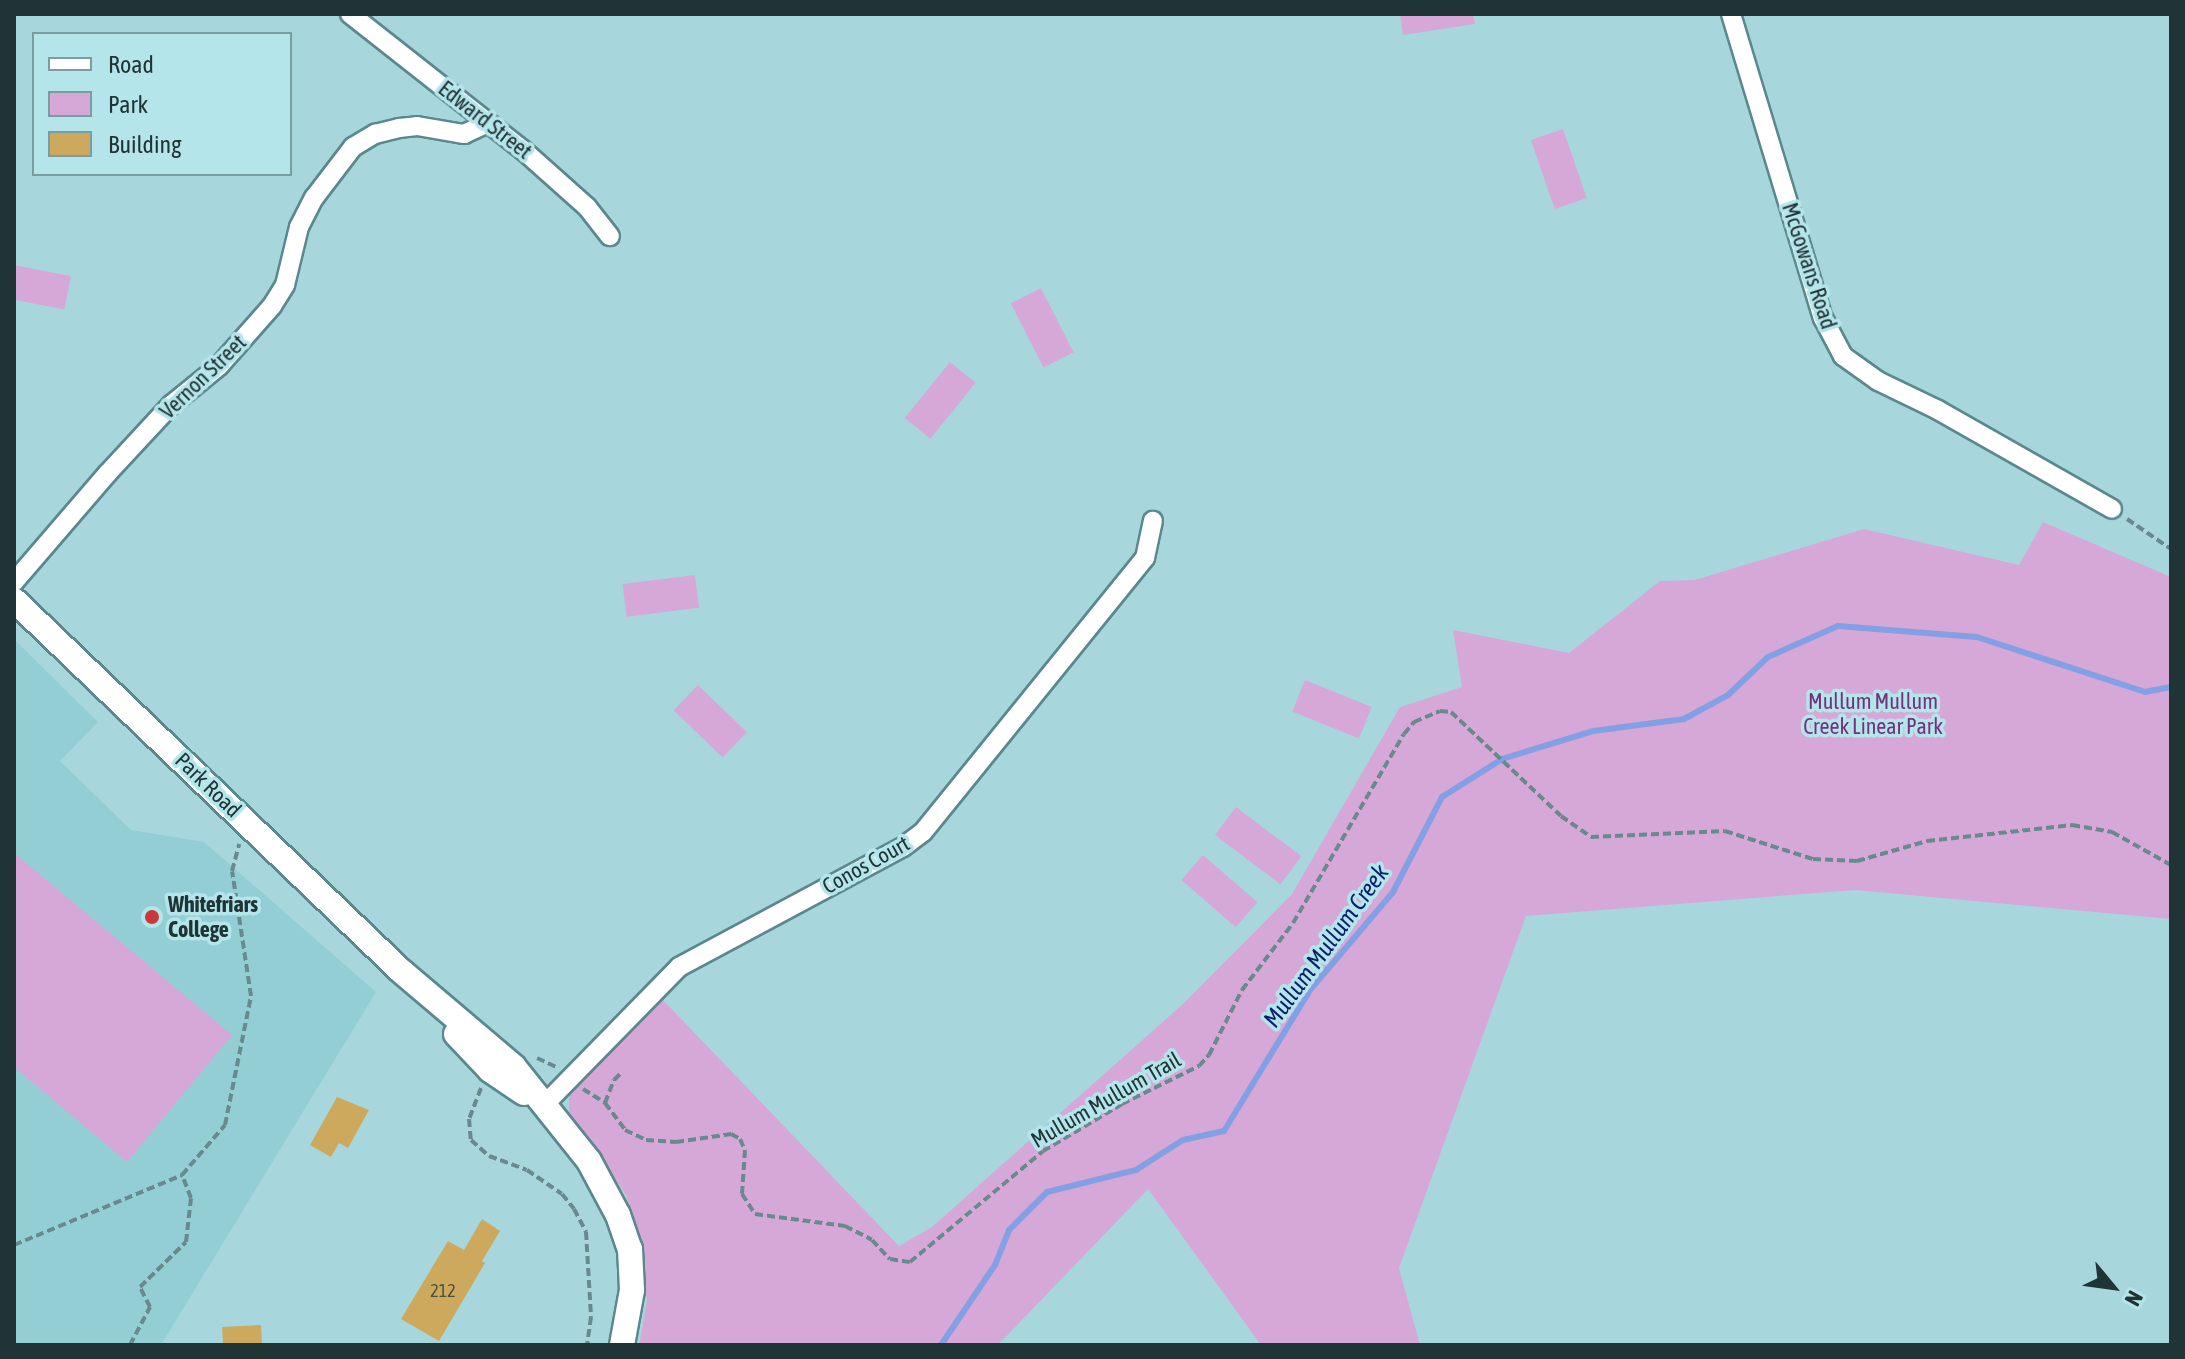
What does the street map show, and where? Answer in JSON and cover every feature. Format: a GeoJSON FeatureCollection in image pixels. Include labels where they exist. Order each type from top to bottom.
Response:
{"type":"FeatureCollection","features":[{"type":"Feature","properties":{"kind":"street","name":"Edward Street"},"geometry":{"type":"LineString","coordinates":[[350,14],[556,178],[610,236]]}},
{"type":"Feature","properties":{"kind":"street","name":"McGowans Road"},"geometry":{"type":"LineString","coordinates":[[1731,14],[1823,318],[1843,356],[1878,381],[1911,395],[2112,509]]}},
{"type":"Feature","properties":{"kind":"street","name":"Vernon Street"},"geometry":{"type":"LineString","coordinates":[[14,582],[171,405],[219,366],[272,306],[285,285],[304,218],[335,167],[353,147],[375,134],[399,128],[417,126],[464,134],[475,132],[488,123]]}},
{"type":"Feature","properties":{"kind":"street","name":"Conos Court"},"geometry":{"type":"LineString","coordinates":[[543,1106],[679,967],[903,847],[923,832],[1145,558],[1153,521]]}},
{"type":"Feature","properties":{"kind":"street","name":"Park Road"},"geometry":{"type":"LineString","coordinates":[[14,600],[543,1106],[605,1186],[630,1249],[632,1290],[622,1345]]}},
{"type":"Feature","properties":{"kind":"path"},"geometry":{"type":"LineString","coordinates":[[2112,509],[2171,549]]}},
{"type":"Feature","properties":{"kind":"path","name":"Mullum Mullum Trail"},"geometry":{"type":"LineString","coordinates":[[496,1063],[513,1046],[555,1066],[605,1103],[625,1130],[646,1140],[676,1142],[731,1134],[740,1139],[745,1150],[742,1194],[755,1214],[845,1226],[872,1240],[890,1259],[910,1262],[1043,1151],[1122,1104],[1199,1066],[1218,1044],[1242,990],[1293,923],[1333,860],[1404,734],[1425,715],[1451,712],[1561,816],[1591,837],[1725,831],[1813,859],[1833,862],[1857,861],[1927,841],[2072,825],[2112,832],[2171,865]]}},
{"type":"Feature","properties":{"kind":"path"},"geometry":{"type":"LineString","coordinates":[[14,1245],[182,1175],[225,1125],[251,996],[232,871],[245,820]]}},
{"type":"Feature","properties":{"kind":"path"},"geometry":{"type":"LineString","coordinates":[[496,1063],[482,1080],[479,1101],[469,1119],[471,1140],[489,1156],[527,1170],[562,1194],[581,1220],[590,1257],[591,1317],[587,1345]]}},
{"type":"Feature","properties":{"kind":"path"},"geometry":{"type":"LineString","coordinates":[[605,1103],[614,1080],[622,1072]]}},
{"type":"Feature","properties":{"kind":"path"},"geometry":{"type":"LineString","coordinates":[[130,1345],[150,1307],[140,1287],[186,1242],[191,1198],[182,1175]]}},
{"type":"Feature","properties":{"kind":"shaded area","name":"Whitefriars College"},"geometry":{"type":"Polygon","coordinates":[[[14,639],[98,722],[60,761],[131,830],[204,842],[376,992],[161,1345],[14,1345],[14,639]]]}},
{"type":"Feature","properties":{"kind":"green space"},"geometry":{"type":"Polygon","coordinates":[[[1400,14],[1473,14],[1475,24],[1403,35],[1400,14]]]}},
{"type":"Feature","properties":{"kind":"green space"},"geometry":{"type":"Polygon","coordinates":[[[1563,129],[1587,198],[1555,209],[1531,140],[1563,129]]]}},
{"type":"Feature","properties":{"kind":"green space"},"geometry":{"type":"Polygon","coordinates":[[[14,265],[71,276],[64,309],[14,300],[14,265]]]}},
{"type":"Feature","properties":{"kind":"green space"},"geometry":{"type":"Polygon","coordinates":[[[1041,288],[1074,352],[1043,368],[1011,303],[1041,288]]]}},
{"type":"Feature","properties":{"kind":"green space"},"geometry":{"type":"Polygon","coordinates":[[[950,362],[976,383],[930,439],[905,418],[950,362]]]}},
{"type":"Feature","properties":{"kind":"green space","name":"Mullum Mullum Creek Linear Park"},"geometry":{"type":"Polygon","coordinates":[[[2043,522],[2171,577],[2171,919],[1855,890],[1526,916],[1399,1268],[1420,1345],[1261,1345],[1148,1189],[998,1345],[639,1345],[647,1301],[641,1242],[626,1195],[569,1112],[569,1097],[585,1075],[662,999],[899,1246],[932,1227],[1183,1004],[1292,894],[1400,707],[1462,687],[1453,630],[1569,653],[1660,581],[1695,580],[1864,529],[2019,565],[2043,522]]]}},
{"type":"Feature","properties":{"kind":"green space"},"geometry":{"type":"Polygon","coordinates":[[[695,575],[699,608],[627,617],[623,584],[695,575]]]}},
{"type":"Feature","properties":{"kind":"green space"},"geometry":{"type":"Polygon","coordinates":[[[1305,680],[1372,707],[1359,738],[1292,712],[1305,680]]]}},
{"type":"Feature","properties":{"kind":"green space"},"geometry":{"type":"Polygon","coordinates":[[[698,685],[747,732],[723,757],[674,710],[698,685]]]}},
{"type":"Feature","properties":{"kind":"green space"},"geometry":{"type":"Polygon","coordinates":[[[1236,807],[1301,856],[1280,884],[1215,835],[1236,807]]]}},
{"type":"Feature","properties":{"kind":"green space"},"geometry":{"type":"Polygon","coordinates":[[[14,853],[232,1035],[127,1162],[14,1067],[14,853]]]}},
{"type":"Feature","properties":{"kind":"green space"},"geometry":{"type":"Polygon","coordinates":[[[1203,855],[1257,902],[1236,927],[1181,880],[1203,855]]]}},
{"type":"Feature","properties":{"kind":"building"},"geometry":{"type":"Polygon","coordinates":[[[337,1097],[369,1110],[348,1148],[339,1143],[331,1157],[310,1145],[337,1097]]]}},
{"type":"Feature","properties":{"kind":"building"},"geometry":{"type":"Polygon","coordinates":[[[482,1219],[500,1231],[482,1261],[485,1263],[439,1341],[401,1319],[448,1241],[464,1250],[482,1219]]]}},
{"type":"Feature","properties":{"kind":"building"},"geometry":{"type":"Polygon","coordinates":[[[261,1325],[262,1345],[223,1345],[222,1327],[261,1325]]]}},
{"type":"Feature","properties":{"kind":"waterway","name":"Mullum Mullum Creek"},"geometry":{"type":"LineString","coordinates":[[941,1345],[995,1265],[1009,1230],[1047,1192],[1136,1170],[1183,1140],[1224,1131],[1310,990],[1393,892],[1442,797],[1502,759],[1593,731],[1684,719],[1728,695],[1768,657],[1838,626],[1977,637],[2145,692],[2171,687]]}},
{"type":"Feature","properties":{"kind":"place","name":"Whitefriars College"},"geometry":{"type":"Point","coordinates":[152,917]}}]}
